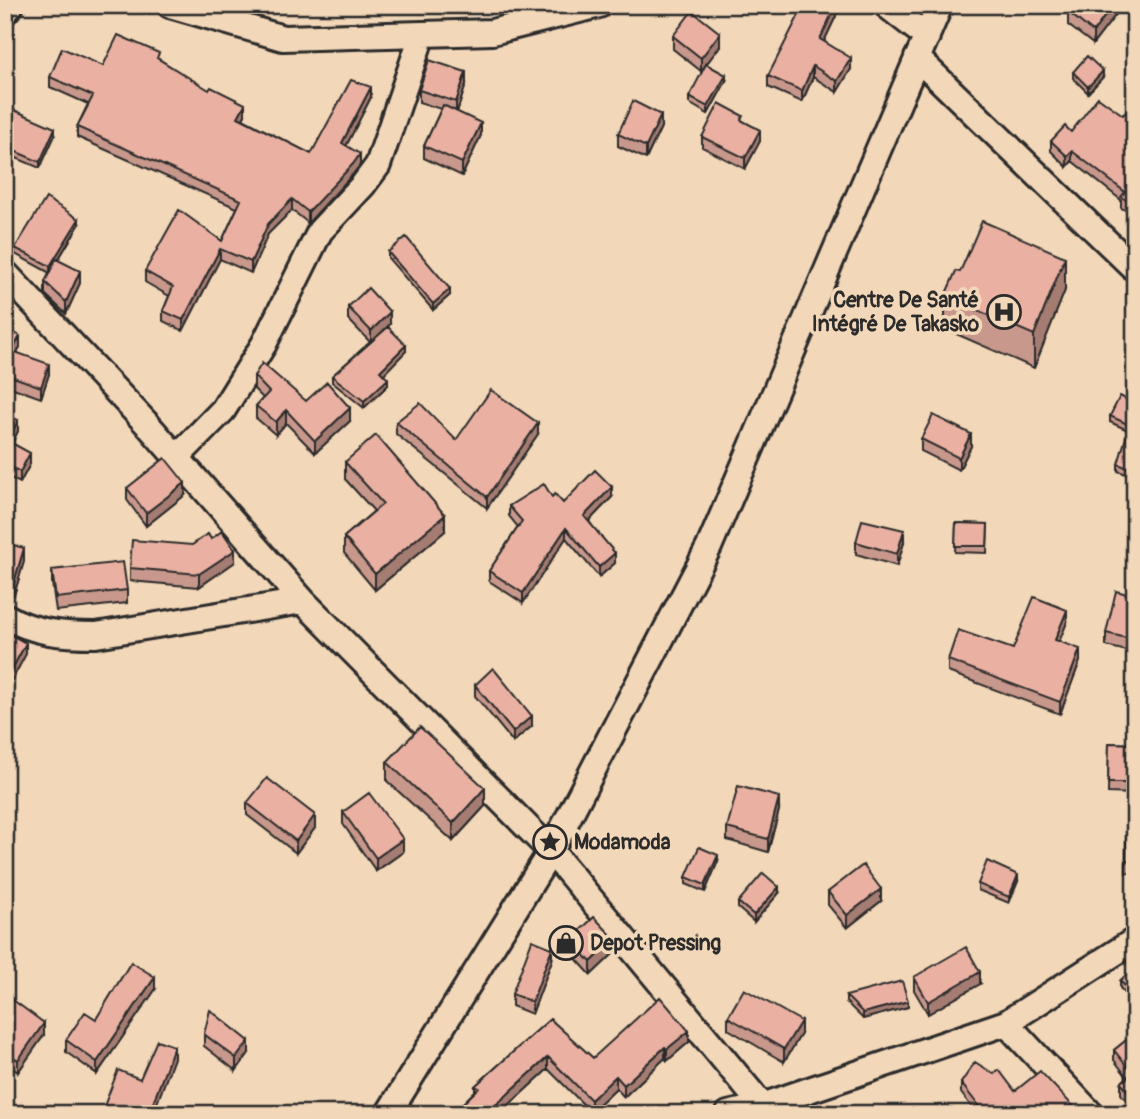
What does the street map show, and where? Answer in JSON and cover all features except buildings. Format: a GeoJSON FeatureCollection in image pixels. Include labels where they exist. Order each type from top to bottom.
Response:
{"type":"FeatureCollection","features":[{"type":"Feature","properties":{"kind":"street"},"geometry":{"type":"LineString","coordinates":[[5,12],[10,5]]}},
{"type":"Feature","properties":{"kind":"street"},"geometry":{"type":"LineString","coordinates":[[170,5],[284,38],[492,32],[599,5]]}},
{"type":"Feature","properties":{"kind":"street"},"geometry":{"type":"LineString","coordinates":[[886,5],[922,48],[1135,269]]}},
{"type":"Feature","properties":{"kind":"street"},"geometry":{"type":"LineString","coordinates":[[389,1113],[551,852],[709,547],[940,5]]}},
{"type":"Feature","properties":{"kind":"street"},"geometry":{"type":"LineString","coordinates":[[177,457],[223,410],[264,344],[320,231],[363,186],[378,165],[422,34]]}},
{"type":"Feature","properties":{"kind":"street"},"geometry":{"type":"LineString","coordinates":[[5,273],[177,457],[303,601],[551,852],[765,1110]]}},
{"type":"Feature","properties":{"kind":"street"},"geometry":{"type":"LineString","coordinates":[[5,616],[42,631],[64,635],[96,635],[303,601]]}},
{"type":"Feature","properties":{"kind":"street"},"geometry":{"type":"LineString","coordinates":[[728,1114],[765,1110],[1006,1023],[1135,940]]}},
{"type":"Feature","properties":{"kind":"street"},"geometry":{"type":"LineString","coordinates":[[1006,1023],[1091,1114]]}},
{"type":"Feature","properties":{"kind":"place","name":"Centre De Santé Intégré De Takasko"},"geometry":{"type":"Point","coordinates":[1004,312]}},
{"type":"Feature","properties":{"kind":"place","name":"Modamoda"},"geometry":{"type":"Point","coordinates":[550,842]}},
{"type":"Feature","properties":{"kind":"place","name":"Depot Pressing"},"geometry":{"type":"Point","coordinates":[566,943]}}]}
